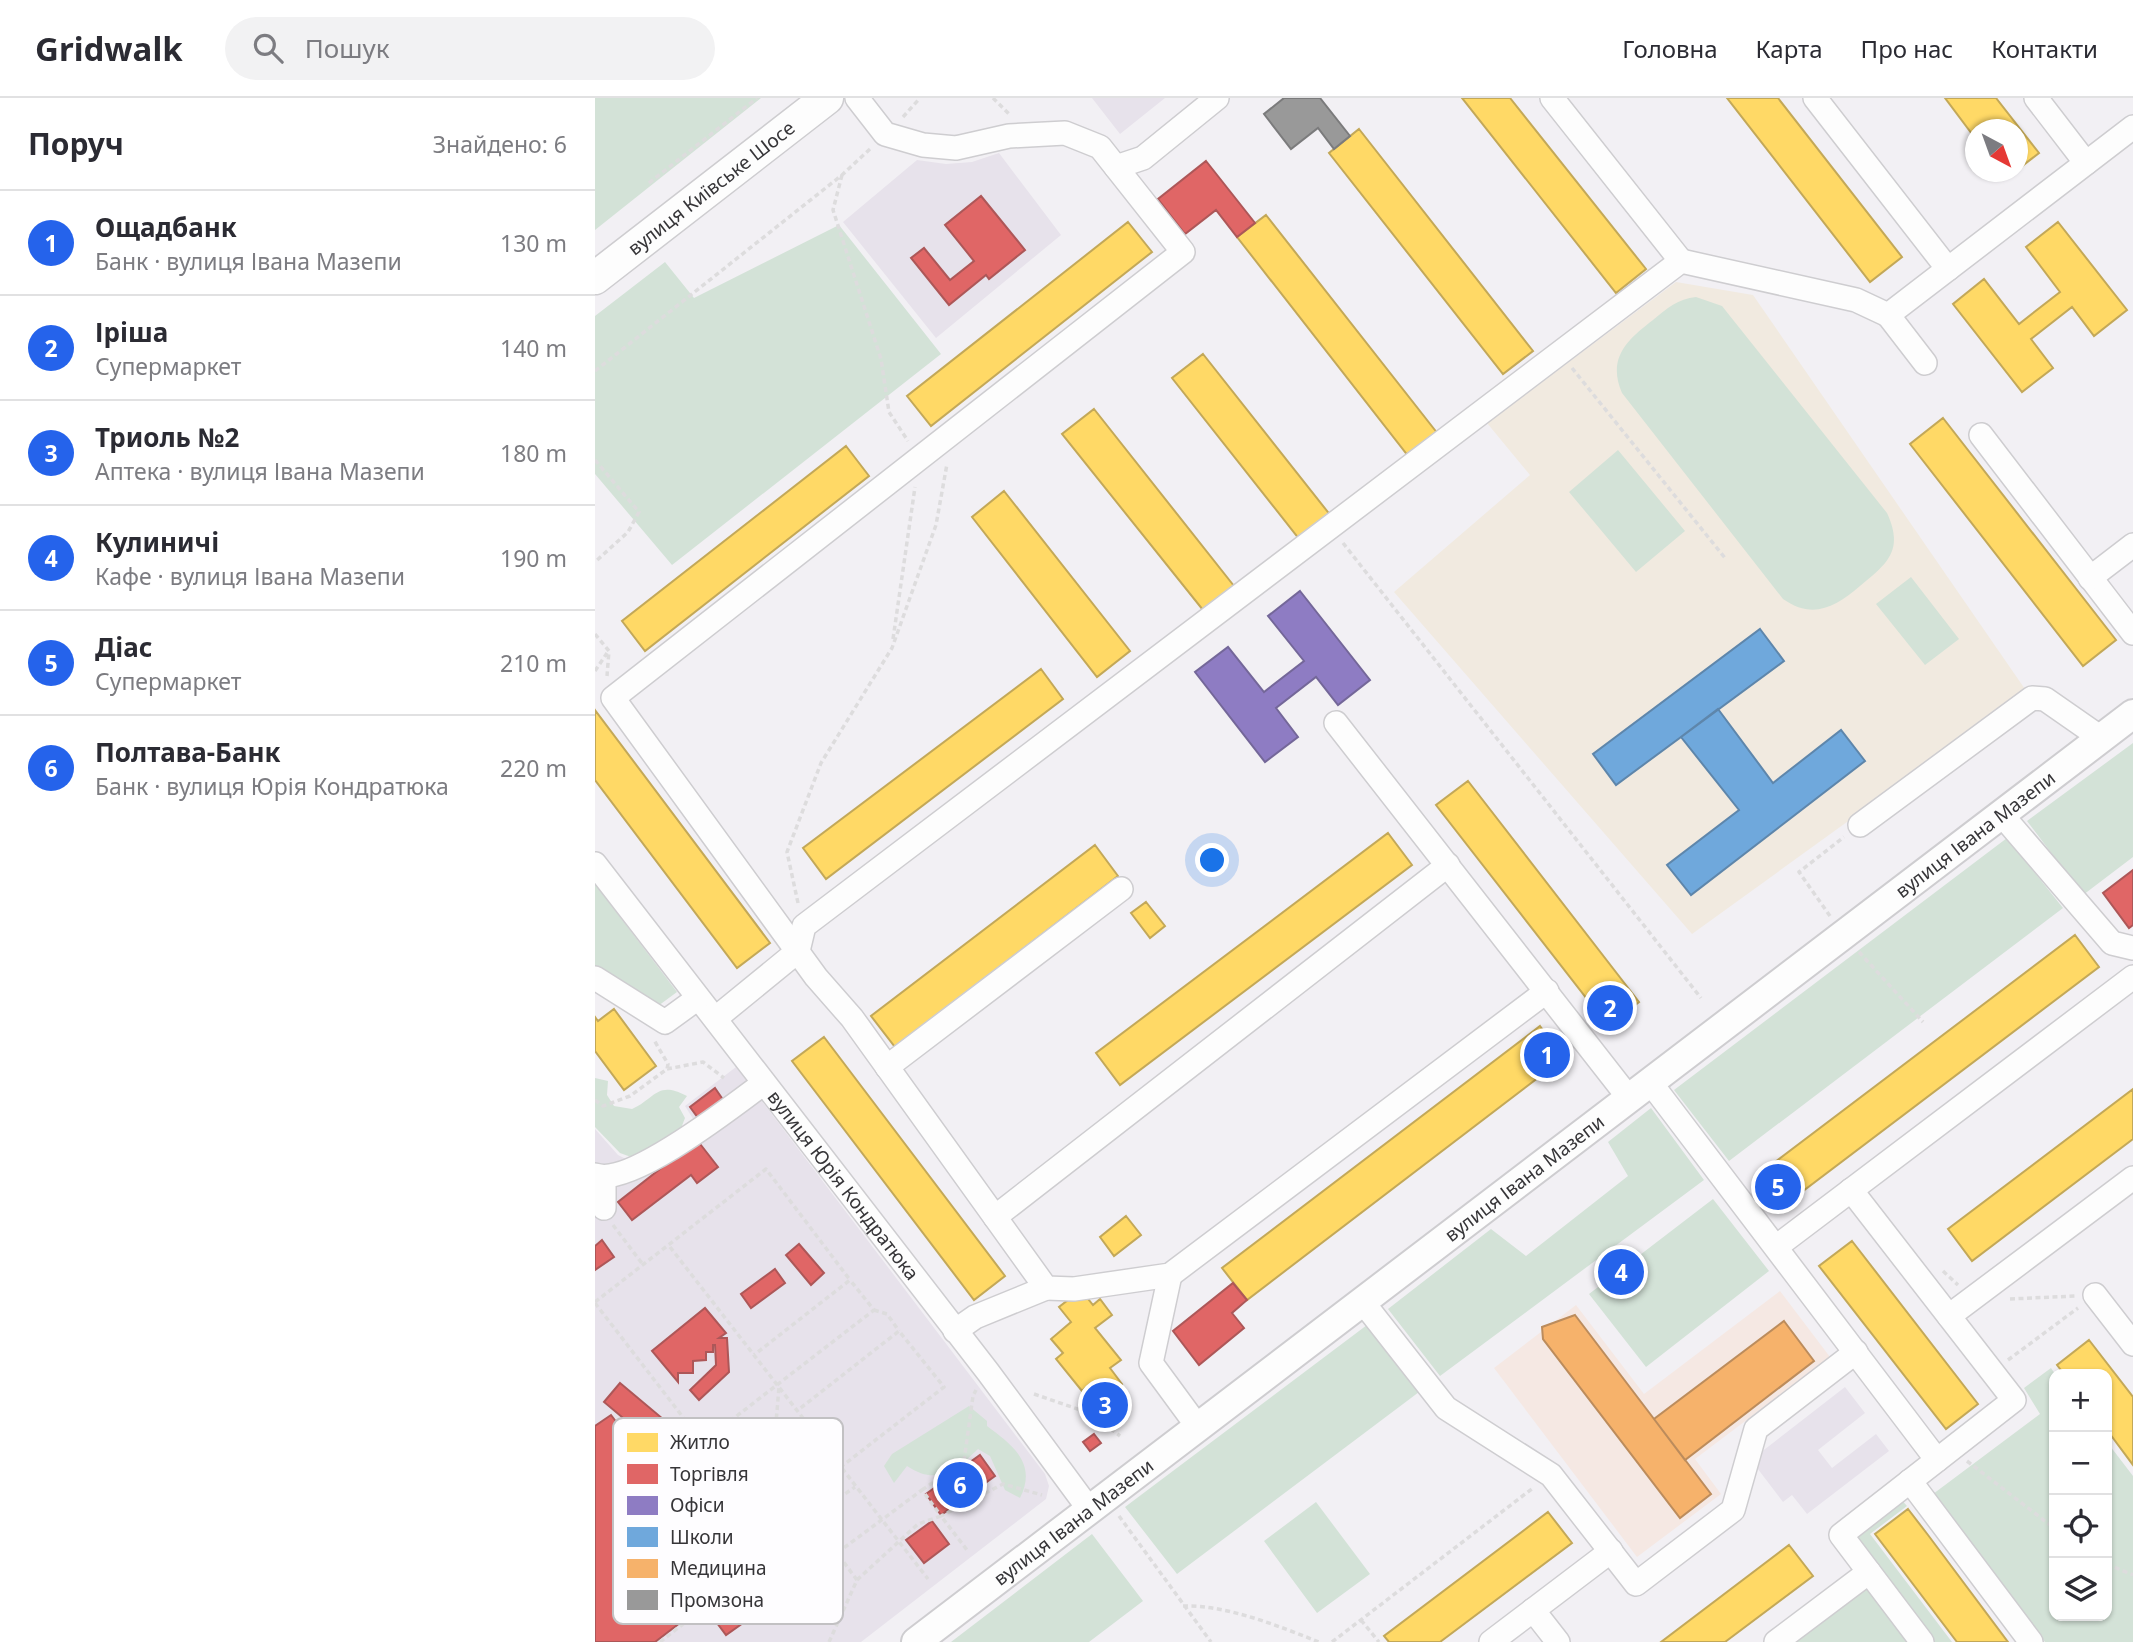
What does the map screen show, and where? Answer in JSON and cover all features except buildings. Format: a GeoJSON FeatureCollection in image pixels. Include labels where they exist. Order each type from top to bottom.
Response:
{"type":"FeatureCollection","features":[{"type":"Feature","properties":{"kind":"highway","name":"вулиця Київське Шосе"},"geometry":{"type":"LineString","coordinates":[[595,278],[827,98]]}},
{"type":"Feature","properties":{"kind":"main road","name":"вулиця Івана Мазепи"},"geometry":{"type":"LineString","coordinates":[[916,1642],[2133,714]]}},
{"type":"Feature","properties":{"kind":"street"},"geometry":{"type":"LineString","coordinates":[[857,98],[885,134],[922,154],[959,158],[1009,136],[1065,132],[1100,147],[1183,252],[613,698],[1047,1288]]}},
{"type":"Feature","properties":{"kind":"street"},"geometry":{"type":"LineString","coordinates":[[1116,167],[1143,158],[1217,98]]}},
{"type":"Feature","properties":{"kind":"street"},"geometry":{"type":"LineString","coordinates":[[1552,98],[1681,261],[1856,300],[1888,315],[1925,363]]}},
{"type":"Feature","properties":{"kind":"street"},"geometry":{"type":"LineString","coordinates":[[1815,98],[1948,269]]}},
{"type":"Feature","properties":{"kind":"street"},"geometry":{"type":"LineString","coordinates":[[2036,98],[2086,163]]}},
{"type":"Feature","properties":{"kind":"street"},"geometry":{"type":"LineString","coordinates":[[1888,315],[2133,127]]}},
{"type":"Feature","properties":{"kind":"street"},"geometry":{"type":"LineString","coordinates":[[716,1018],[798,951],[804,926],[1681,261]]}},
{"type":"Feature","properties":{"kind":"street"},"geometry":{"type":"LineString","coordinates":[[1981,435],[2133,633]]}},
{"type":"Feature","properties":{"kind":"street"},"geometry":{"type":"LineString","coordinates":[[2090,578],[2133,545]]}},
{"type":"Feature","properties":{"kind":"street"},"geometry":{"type":"LineString","coordinates":[[1860,825],[2032,698],[2045,699],[2101,738]]}},
{"type":"Feature","properties":{"kind":"street"},"geometry":{"type":"LineString","coordinates":[[1336,723],[1547,991],[1640,1090],[1776,1247],[1856,1352],[1944,1454]]}},
{"type":"Feature","properties":{"kind":"street"},"geometry":{"type":"LineString","coordinates":[[2001,814],[2112,943],[2133,948]]}},
{"type":"Feature","properties":{"kind":"street","name":"вулиця Юрія Кондратюка"},"geometry":{"type":"LineString","coordinates":[[595,864],[955,1331],[1098,1503]]}},
{"type":"Feature","properties":{"kind":"street"},"geometry":{"type":"LineString","coordinates":[[995,1217],[1448,864]]}},
{"type":"Feature","properties":{"kind":"street"},"geometry":{"type":"LineString","coordinates":[[887,1067],[1121,889]]}},
{"type":"Feature","properties":{"kind":"street"},"geometry":{"type":"LineString","coordinates":[[1776,1247],[2133,976]]}},
{"type":"Feature","properties":{"kind":"street"},"geometry":{"type":"LineString","coordinates":[[595,978],[665,1023],[698,998]]}},
{"type":"Feature","properties":{"kind":"street"},"geometry":{"type":"LineString","coordinates":[[955,1331],[975,1317],[1047,1288],[1074,1289],[1170,1275],[1547,991]]}},
{"type":"Feature","properties":{"kind":"street"},"geometry":{"type":"LineString","coordinates":[[604,1208],[599,1176],[640,1168],[764,1083]]}},
{"type":"Feature","properties":{"kind":"street"},"geometry":{"type":"LineString","coordinates":[[1949,1317],[2133,1178]]}},
{"type":"Feature","properties":{"kind":"street"},"geometry":{"type":"LineString","coordinates":[[1851,1190],[2014,1400],[1841,1535],[1922,1642]]}},
{"type":"Feature","properties":{"kind":"street"},"geometry":{"type":"LineString","coordinates":[[1170,1275],[1151,1363],[1198,1427]]}},
{"type":"Feature","properties":{"kind":"street"},"geometry":{"type":"LineString","coordinates":[[2095,1294],[2133,1344]]}},
{"type":"Feature","properties":{"kind":"street"},"geometry":{"type":"LineString","coordinates":[[1363,1301],[1446,1408],[1551,1475],[1636,1584],[1733,1510],[1756,1429],[1856,1352]]}},
{"type":"Feature","properties":{"kind":"street"},"geometry":{"type":"LineString","coordinates":[[1910,1481],[2031,1642]]}},
{"type":"Feature","properties":{"kind":"street"},"geometry":{"type":"LineString","coordinates":[[1491,1642],[1611,1551]]}},
{"type":"Feature","properties":{"kind":"street"},"geometry":{"type":"LineString","coordinates":[[1776,1642],[1869,1572]]}},
{"type":"Feature","properties":{"kind":"street"},"geometry":{"type":"LineString","coordinates":[[1533,1610],[1558,1642]]}},
{"type":"Feature","properties":{"kind":"path"},"geometry":{"type":"LineString","coordinates":[[649,183],[757,98]]}},
{"type":"Feature","properties":{"kind":"path"},"geometry":{"type":"LineString","coordinates":[[902,118],[919,98]]}},
{"type":"Feature","properties":{"kind":"path"},"geometry":{"type":"LineString","coordinates":[[595,371],[842,175],[870,149]]}},
{"type":"Feature","properties":{"kind":"path"},"geometry":{"type":"LineString","coordinates":[[842,175],[833,210],[881,359],[889,412],[919,458],[892,648]]}},
{"type":"Feature","properties":{"kind":"path"},"geometry":{"type":"LineString","coordinates":[[1559,353],[1725,558]]}},
{"type":"Feature","properties":{"kind":"path"},"geometry":{"type":"LineString","coordinates":[[804,926],[787,852],[821,763],[892,648],[936,525],[954,431]]}},
{"type":"Feature","properties":{"kind":"path"},"geometry":{"type":"LineString","coordinates":[[595,460],[639,512],[628,533],[595,562]]}},
{"type":"Feature","properties":{"kind":"path"},"geometry":{"type":"LineString","coordinates":[[1331,527],[1700,998]]}},
{"type":"Feature","properties":{"kind":"path"},"geometry":{"type":"LineString","coordinates":[[595,634],[608,651],[607,683],[613,698]]}},
{"type":"Feature","properties":{"kind":"path"},"geometry":{"type":"LineString","coordinates":[[595,671],[608,651]]}},
{"type":"Feature","properties":{"kind":"path"},"geometry":{"type":"LineString","coordinates":[[1860,825],[1799,872],[1843,934],[1923,1022]]}},
{"type":"Feature","properties":{"kind":"path"},"geometry":{"type":"LineString","coordinates":[[656,1016],[651,1036],[668,1064],[667,1069]]}},
{"type":"Feature","properties":{"kind":"path"},"geometry":{"type":"LineString","coordinates":[[595,1100],[603,1106],[630,1096],[667,1069],[703,1062],[724,1077]]}},
{"type":"Feature","properties":{"kind":"path"},"geometry":{"type":"LineString","coordinates":[[684,1418],[595,1303],[766,1169],[874,1310],[887,1314],[944,1387],[843,1467]]}},
{"type":"Feature","properties":{"kind":"path"},"geometry":{"type":"LineString","coordinates":[[604,1208],[616,1232],[644,1266]]}},
{"type":"Feature","properties":{"kind":"path"},"geometry":{"type":"LineString","coordinates":[[670,1246],[804,1418]]}},
{"type":"Feature","properties":{"kind":"path"},"geometry":{"type":"LineString","coordinates":[[754,1355],[850,1280]]}},
{"type":"Feature","properties":{"kind":"path"},"geometry":{"type":"LineString","coordinates":[[1993,1372],[2095,1294]]}},
{"type":"Feature","properties":{"kind":"path"},"geometry":{"type":"LineString","coordinates":[[735,1418],[874,1310]]}},
{"type":"Feature","properties":{"kind":"path"},"geometry":{"type":"LineString","coordinates":[[798,1410],[899,1331]]}},
{"type":"Feature","properties":{"kind":"path"},"geometry":{"type":"LineString","coordinates":[[843,1548],[964,1461],[972,1396],[988,1372]]}},
{"type":"Feature","properties":{"kind":"path"},"geometry":{"type":"LineString","coordinates":[[776,1418],[779,1385]]}},
{"type":"Feature","properties":{"kind":"path"},"geometry":{"type":"LineString","coordinates":[[1034,1394],[1091,1414],[1120,1436]]}},
{"type":"Feature","properties":{"kind":"path"},"geometry":{"type":"LineString","coordinates":[[1944,1454],[2049,1525]]}},
{"type":"Feature","properties":{"kind":"path"},"geometry":{"type":"LineString","coordinates":[[843,1469],[928,1579]]}},
{"type":"Feature","properties":{"kind":"path"},"geometry":{"type":"LineString","coordinates":[[1332,1642],[1551,1475]]}},
{"type":"Feature","properties":{"kind":"path"},"geometry":{"type":"LineString","coordinates":[[843,1611],[857,1580],[918,1524],[941,1516],[1003,1484],[1042,1494]]}},
{"type":"Feature","properties":{"kind":"path"},"geometry":{"type":"LineString","coordinates":[[843,1496],[856,1486]]}},
{"type":"Feature","properties":{"kind":"path"},"geometry":{"type":"LineString","coordinates":[[922,1490],[967,1550]]}},
{"type":"Feature","properties":{"kind":"path"},"geometry":{"type":"LineString","coordinates":[[1098,1503],[1211,1642]]}},
{"type":"Feature","properties":{"kind":"path"},"geometry":{"type":"LineString","coordinates":[[843,1561],[857,1580]]}},
{"type":"Feature","properties":{"kind":"path"},"geometry":{"type":"LineString","coordinates":[[2112,1566],[2133,1575]]}},
{"type":"Feature","properties":{"kind":"path"},"geometry":{"type":"LineString","coordinates":[[1183,1606],[1202,1606],[1234,1614],[1319,1642]]}},
{"type":"Feature","properties":{"kind":"path"},"geometry":{"type":"LineString","coordinates":[[1361,1620],[1379,1642]]}},
{"type":"Feature","properties":{"kind":"path"},"geometry":{"type":"LineString","coordinates":[[660,1642],[683,1624]]}},
{"type":"Feature","properties":{"kind":"path"},"geometry":{"type":"LineString","coordinates":[[829,1642],[837,1624]]}},
{"type":"Feature","properties":{"kind":"shaded area"},"geometry":{"type":"Polygon","coordinates":[[[595,98],[761,98],[595,230],[595,98]]]}},
{"type":"Feature","properties":{"kind":"shaded area"},"geometry":{"type":"Polygon","coordinates":[[[1092,98],[1165,98],[1120,134],[1092,98]]]}},
{"type":"Feature","properties":{"kind":"shaded area"},"geometry":{"type":"Polygon","coordinates":[[[999,153],[1061,235],[936,338],[843,222],[917,160],[946,164],[972,162],[999,153]]]}},
{"type":"Feature","properties":{"kind":"shaded area"},"geometry":{"type":"Polygon","coordinates":[[[839,225],[941,354],[672,565],[595,474],[595,316],[665,262],[694,298],[839,225]]]}},
{"type":"Feature","properties":{"kind":"shaded area"},"geometry":{"type":"Polygon","coordinates":[[[1676,282],[1753,295],[2027,692],[1692,934],[1394,592],[1530,475],[1487,423],[1676,282]]]}},
{"type":"Feature","properties":{"kind":"shaded area"},"geometry":{"type":"Polygon","coordinates":[[[1696,297],[1722,306],[1887,513],[1894,537],[1890,555],[1870,578],[1833,605],[1814,610],[1804,609],[1783,599],[1622,393],[1618,381],[1618,360],[1628,343],[1668,308],[1696,297]]]}},
{"type":"Feature","properties":{"kind":"shaded area"},"geometry":{"type":"Polygon","coordinates":[[[1618,450],[1685,531],[1636,572],[1569,492],[1618,450]]]}},
{"type":"Feature","properties":{"kind":"shaded area"},"geometry":{"type":"Polygon","coordinates":[[[1911,577],[1959,639],[1925,665],[1876,604],[1911,577]]]}},
{"type":"Feature","properties":{"kind":"shaded area"},"geometry":{"type":"Polygon","coordinates":[[[2133,743],[2133,857],[2083,895],[2027,821],[2133,743]]]}},
{"type":"Feature","properties":{"kind":"shaded area"},"geometry":{"type":"Polygon","coordinates":[[[2007,838],[2063,908],[1729,1161],[1674,1090],[2007,838]]]}},
{"type":"Feature","properties":{"kind":"shaded area"},"geometry":{"type":"Polygon","coordinates":[[[595,884],[677,992],[658,1006],[595,966],[595,884]]]}},
{"type":"Feature","properties":{"kind":"shaded area"},"geometry":{"type":"Polygon","coordinates":[[[736,1067],[1045,1474],[1049,1486],[1046,1499],[861,1642],[595,1642],[595,1129],[618,1155],[630,1161],[695,1122],[685,1106],[736,1067]]]}},
{"type":"Feature","properties":{"kind":"shaded area"},"geometry":{"type":"Polygon","coordinates":[[[595,1078],[608,1081],[607,1095],[614,1106],[632,1109],[663,1090],[687,1096],[679,1107],[685,1118],[680,1131],[631,1157],[620,1153],[595,1127],[595,1078]]]}},
{"type":"Feature","properties":{"kind":"shaded area"},"geometry":{"type":"Polygon","coordinates":[[[1651,1108],[1704,1180],[1440,1376],[1388,1309],[1491,1229],[1526,1256],[1628,1176],[1608,1142],[1651,1108]]]}},
{"type":"Feature","properties":{"kind":"shaded area"},"geometry":{"type":"Polygon","coordinates":[[[1713,1199],[1769,1271],[1646,1367],[1589,1294],[1713,1199]]]}},
{"type":"Feature","properties":{"kind":"shaded area"},"geometry":{"type":"Polygon","coordinates":[[[1780,1291],[1830,1357],[1695,1459],[1721,1494],[1637,1557],[1494,1368],[1576,1305],[1644,1394],[1780,1291]]]}},
{"type":"Feature","properties":{"kind":"shaded area"},"geometry":{"type":"Polygon","coordinates":[[[1367,1325],[1419,1392],[1177,1574],[1125,1507],[1367,1325]]]}},
{"type":"Feature","properties":{"kind":"shaded area"},"geometry":{"type":"Polygon","coordinates":[[[2049,1369],[2049,1621],[2112,1621],[2112,1449],[2133,1476],[2133,1642],[2045,1642],[1933,1494],[2040,1414],[2024,1388],[2049,1369]]]}},
{"type":"Feature","properties":{"kind":"shaded area"},"geometry":{"type":"Polygon","coordinates":[[[1845,1387],[1865,1413],[1818,1450],[1832,1468],[1876,1434],[1889,1451],[1807,1514],[1792,1495],[1783,1502],[1751,1460],[1845,1387]]]}},
{"type":"Feature","properties":{"kind":"shaded area"},"geometry":{"type":"Polygon","coordinates":[[[969,1406],[987,1421],[987,1426],[1020,1457],[1026,1475],[1020,1498],[1005,1490],[990,1456],[978,1449],[961,1464],[937,1475],[918,1472],[907,1466],[894,1483],[884,1466],[892,1454],[969,1406]]]}},
{"type":"Feature","properties":{"kind":"shaded area"},"geometry":{"type":"Polygon","coordinates":[[[1899,1497],[1907,1506],[1870,1534],[1952,1642],[1933,1642],[1851,1534],[1899,1497]]]}},
{"type":"Feature","properties":{"kind":"shaded area"},"geometry":{"type":"Polygon","coordinates":[[[1316,1502],[1370,1574],[1317,1613],[1264,1541],[1316,1502]]]}},
{"type":"Feature","properties":{"kind":"shaded area"},"geometry":{"type":"Polygon","coordinates":[[[1092,1534],[1143,1601],[1089,1642],[951,1642],[1092,1534]]]}},
{"type":"Feature","properties":{"kind":"shaded area"},"geometry":{"type":"Polygon","coordinates":[[[1867,1582],[1912,1642],[1788,1642],[1867,1582]]]}},
{"type":"Feature","properties":{"kind":"place","name":"Іріша"},"geometry":{"type":"Point","coordinates":[1610,1008]}},
{"type":"Feature","properties":{"kind":"place","name":"Ощадбанк"},"geometry":{"type":"Point","coordinates":[1547,1055]}},
{"type":"Feature","properties":{"kind":"place","name":"Діас"},"geometry":{"type":"Point","coordinates":[1778,1187]}},
{"type":"Feature","properties":{"kind":"place","name":"Кулиничі"},"geometry":{"type":"Point","coordinates":[1621,1272]}},
{"type":"Feature","properties":{"kind":"place","name":"Триоль №2"},"geometry":{"type":"Point","coordinates":[1105,1405]}},
{"type":"Feature","properties":{"kind":"place","name":"Полтава-Банк"},"geometry":{"type":"Point","coordinates":[960,1485]}}]}
